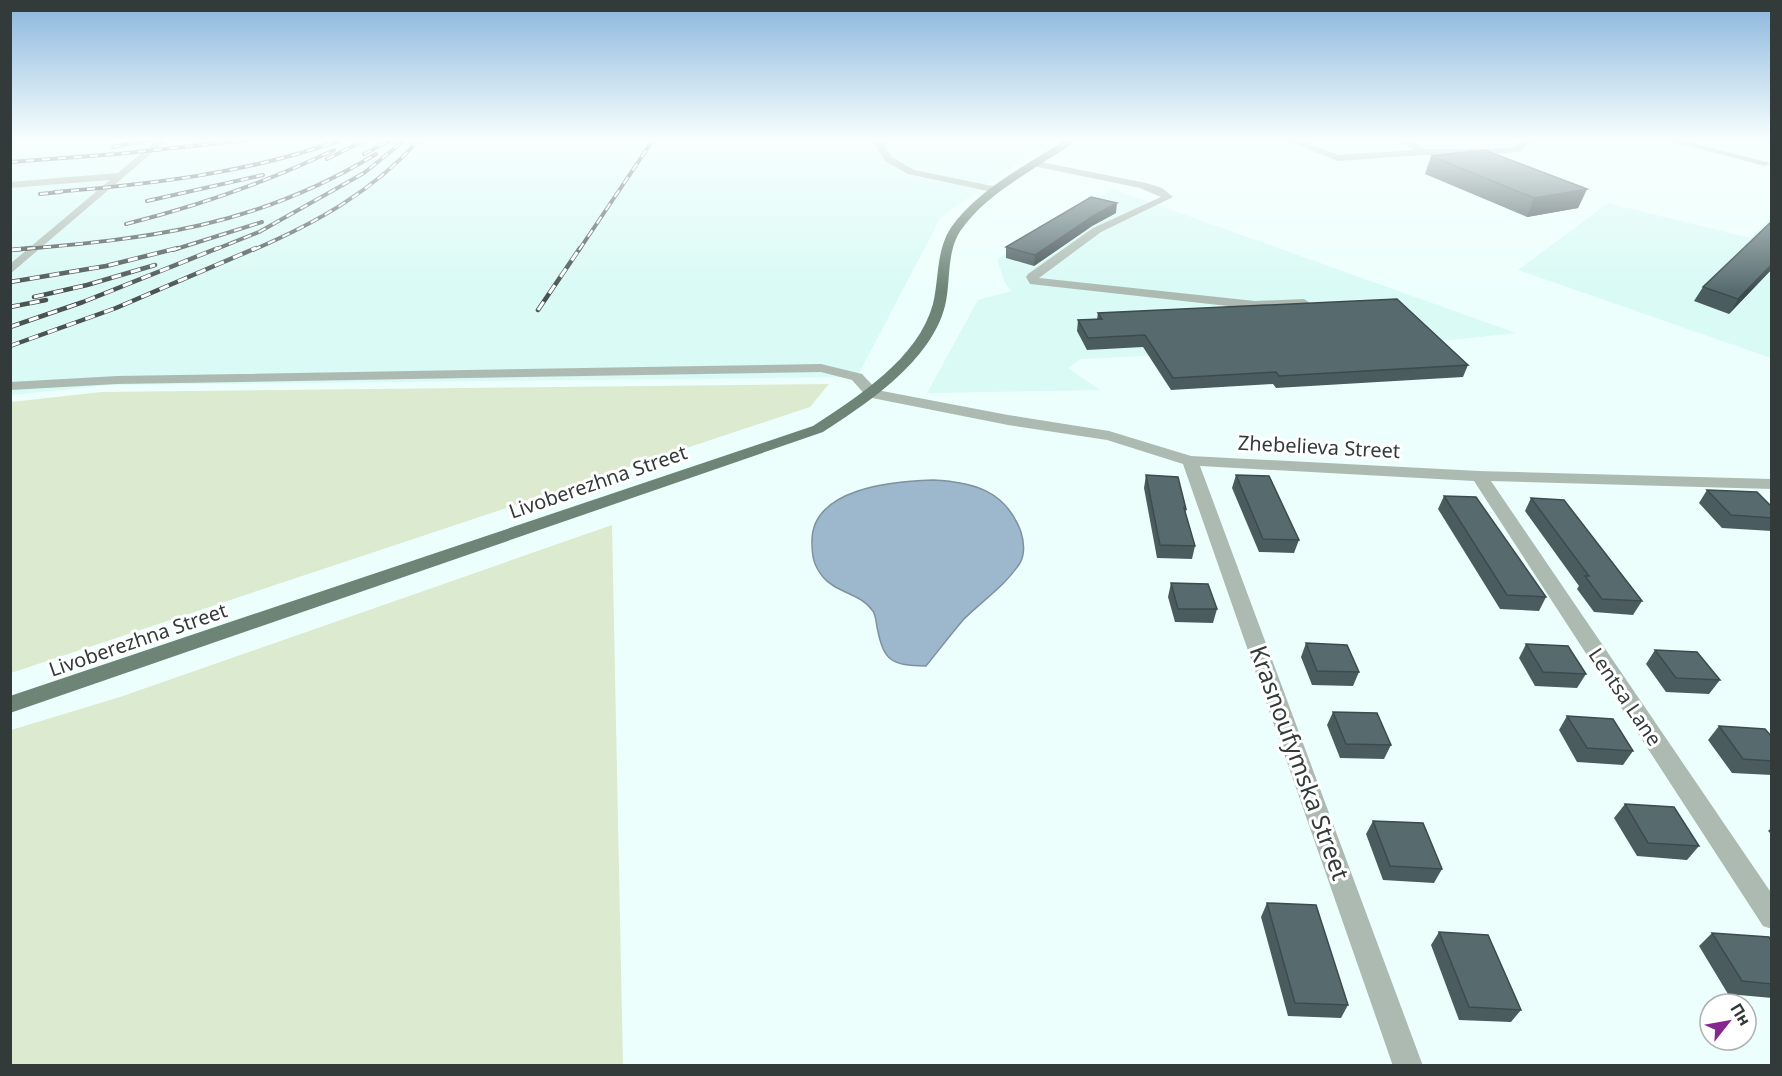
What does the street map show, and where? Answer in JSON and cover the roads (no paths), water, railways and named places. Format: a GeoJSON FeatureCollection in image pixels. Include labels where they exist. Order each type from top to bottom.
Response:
{"type":"FeatureCollection","features":[{"type":"Feature","properties":{"kind":"main road","name":"Livoberezhna Street"},"geometry":{"type":"LineString","coordinates":[[10,705],[818,429],[872,394],[898,370],[919,345],[938,309],[948,248],[955,230],[972,210],[997,190]]}},
{"type":"Feature","properties":{"kind":"street"},"geometry":{"type":"LineString","coordinates":[[10,271],[104,190]]}},
{"type":"Feature","properties":{"kind":"street"},"geometry":{"type":"LineString","coordinates":[[1158,190],[1168,197],[1097,230],[1032,277],[1034,281],[1254,305],[1321,303]]}},
{"type":"Feature","properties":{"kind":"street"},"geometry":{"type":"LineString","coordinates":[[10,386],[117,380],[821,368],[857,376],[872,394]]}},
{"type":"Feature","properties":{"kind":"street","name":"Zhebelieva Street"},"geometry":{"type":"LineString","coordinates":[[872,394],[1008,420],[1109,436],[1190,462],[1479,476],[1772,484]]}},
{"type":"Feature","properties":{"kind":"street","name":"Krasnoufymska Street"},"geometry":{"type":"LineString","coordinates":[[1190,462],[1408,1065]]}},
{"type":"Feature","properties":{"kind":"street","name":"Lentsa Lane"},"geometry":{"type":"LineString","coordinates":[[1479,476],[1772,917]]}},
{"type":"Feature","properties":{"kind":"railway"},"geometry":{"type":"LineString","coordinates":[[55,192],[74,190]]}},
{"type":"Feature","properties":{"kind":"railway"},"geometry":{"type":"LineString","coordinates":[[147,201],[195,190]]}},
{"type":"Feature","properties":{"kind":"railway"},"geometry":{"type":"LineString","coordinates":[[126,224],[237,190]]}},
{"type":"Feature","properties":{"kind":"railway"},"geometry":{"type":"LineString","coordinates":[[31,248],[11,250],[109,241],[200,225],[244,214],[306,190]]}},
{"type":"Feature","properties":{"kind":"railway"},"geometry":{"type":"LineString","coordinates":[[214,250],[259,232],[333,190]]}},
{"type":"Feature","properties":{"kind":"railway"},"geometry":{"type":"LineString","coordinates":[[253,250],[299,229],[363,190]]}},
{"type":"Feature","properties":{"kind":"railway"},"geometry":{"type":"LineString","coordinates":[[579,250],[619,190]]}},
{"type":"Feature","properties":{"kind":"railway"},"geometry":{"type":"LineString","coordinates":[[40,194],[61,192]]}},
{"type":"Feature","properties":{"kind":"railway"},"geometry":{"type":"LineString","coordinates":[[173,250],[262,222]]}},
{"type":"Feature","properties":{"kind":"railway"},"geometry":{"type":"LineString","coordinates":[[10,282],[106,266],[178,248]]}},
{"type":"Feature","properties":{"kind":"railway"},"geometry":{"type":"LineString","coordinates":[[10,327],[83,302],[218,248]]}},
{"type":"Feature","properties":{"kind":"railway"},"geometry":{"type":"LineString","coordinates":[[10,346],[116,308],[256,248]]}},
{"type":"Feature","properties":{"kind":"railway"},"geometry":{"type":"LineString","coordinates":[[538,310],[580,248]]}},
{"type":"Feature","properties":{"kind":"railway"},"geometry":{"type":"LineString","coordinates":[[34,297],[87,285],[155,265]]}},
{"type":"Feature","properties":{"kind":"railway"},"geometry":{"type":"LineString","coordinates":[[10,307],[46,300]]}}]}
